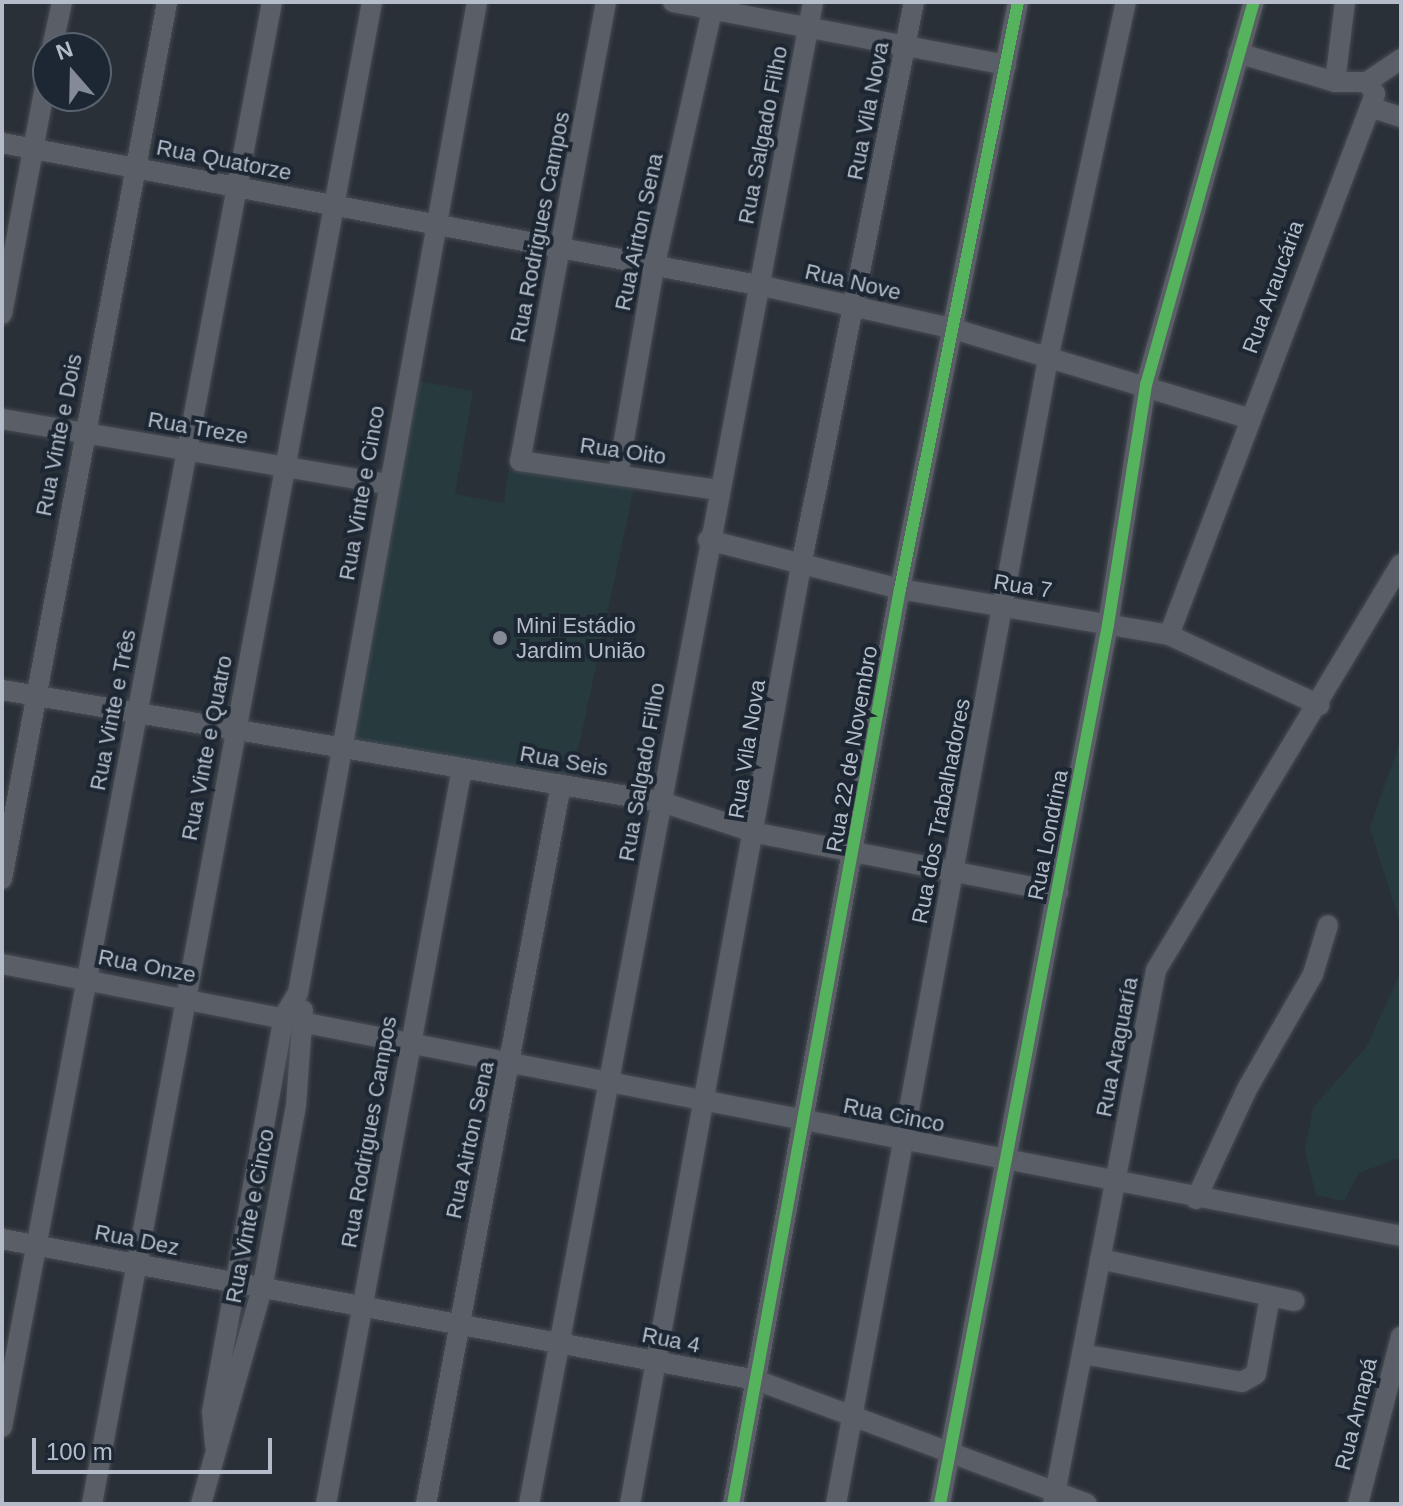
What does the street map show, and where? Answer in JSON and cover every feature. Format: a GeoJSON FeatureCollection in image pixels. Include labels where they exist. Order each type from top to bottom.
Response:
{"type":"FeatureCollection","features":[{"type":"Feature","properties":{"kind":"street"},"geometry":{"type":"LineString","coordinates":[[55,32],[62,2]]}},
{"type":"Feature","properties":{"kind":"street","name":"Rua Vinte e Dois"},"geometry":{"type":"LineString","coordinates":[[2,879],[32,696],[167,2]]}},
{"type":"Feature","properties":{"kind":"street","name":"Rua Vinte e Três"},"geometry":{"type":"LineString","coordinates":[[2,1427],[272,2]]}},
{"type":"Feature","properties":{"kind":"street","name":"Rua Vinte e Quatro"},"geometry":{"type":"LineString","coordinates":[[92,1504],[183,997],[287,467],[372,2]]}},
{"type":"Feature","properties":{"kind":"street","name":"Rua Vinte e Cinco"},"geometry":{"type":"LineString","coordinates":[[215,1445],[212,1412],[284,1016],[298,993],[387,484],[477,2]]}},
{"type":"Feature","properties":{"kind":"street","name":"Rua Rodrigues Campos"},"geometry":{"type":"LineString","coordinates":[[520,461],[606,2]]}},
{"type":"Feature","properties":{"kind":"street"},"geometry":{"type":"LineString","coordinates":[[673,2],[713,7],[1006,65]]}},
{"type":"Feature","properties":{"kind":"street","name":"Rua Salgado Filho"},"geometry":{"type":"LineString","coordinates":[[529,1504],[662,802],[708,540],[813,2]]}},
{"type":"Feature","properties":{"kind":"street","name":"Rua Vila Nova"},"geometry":{"type":"LineString","coordinates":[[630,1504],[709,1098],[801,566],[914,2]]}},
{"type":"Feature","properties":{"kind":"street","name":"Rua 22 de Novembro"},"geometry":{"type":"LineString","coordinates":[[733,1504],[808,1122],[900,589],[1018,2]]}},
{"type":"Feature","properties":{"kind":"street","name":"Rua dos Trabalhadores"},"geometry":{"type":"LineString","coordinates":[[836,1504],[855,1416],[953,872],[1006,608],[1048,359],[1126,2]]}},
{"type":"Feature","properties":{"kind":"street","name":"Rua Londrina"},"geometry":{"type":"LineString","coordinates":[[940,1504],[1108,625],[1146,385],[1201,174],[1254,2]]}},
{"type":"Feature","properties":{"kind":"street"},"geometry":{"type":"LineString","coordinates":[[1335,82],[1345,2]]}},
{"type":"Feature","properties":{"kind":"street","name":"Rua Airton Sena"},"geometry":{"type":"LineString","coordinates":[[618,474],[654,268],[713,7]]}},
{"type":"Feature","properties":{"kind":"street"},"geometry":{"type":"LineString","coordinates":[[1238,53],[1335,82],[1367,82],[1401,59]]}},
{"type":"Feature","properties":{"kind":"street","name":"Rua Araucária"},"geometry":{"type":"LineString","coordinates":[[1169,635],[1375,94],[1367,82]]}},
{"type":"Feature","properties":{"kind":"street"},"geometry":{"type":"LineString","coordinates":[[1370,107],[1401,117]]}},
{"type":"Feature","properties":{"kind":"street"},"geometry":{"type":"LineString","coordinates":[[2,314],[40,112]]}},
{"type":"Feature","properties":{"kind":"street","name":"Rua Quatorze"},"geometry":{"type":"LineString","coordinates":[[2,143],[437,224]]}},
{"type":"Feature","properties":{"kind":"street","name":"Rua Nove"},"geometry":{"type":"LineString","coordinates":[[437,224],[654,268],[758,285],[951,328],[1250,419]]}},
{"type":"Feature","properties":{"kind":"street","name":"Rua Treze"},"geometry":{"type":"LineString","coordinates":[[2,419],[387,484]]}},
{"type":"Feature","properties":{"kind":"street","name":"Rua Oito"},"geometry":{"type":"LineString","coordinates":[[520,461],[718,490]]}},
{"type":"Feature","properties":{"kind":"street","name":"Rua 7"},"geometry":{"type":"LineString","coordinates":[[708,540],[900,589],[1169,635],[1319,705]]}},
{"type":"Feature","properties":{"kind":"street","name":"Rua Araguaría"},"geometry":{"type":"LineString","coordinates":[[1054,1498],[1156,970],[1319,705],[1401,564]]}},
{"type":"Feature","properties":{"kind":"street","name":"Rua Seis"},"geometry":{"type":"LineString","coordinates":[[2,690],[235,730],[340,752],[462,768],[662,802],[757,833],[1058,892]]}},
{"type":"Feature","properties":{"kind":"street","name":"Rua Rodrigues Campos"},"geometry":{"type":"LineString","coordinates":[[326,1504],[462,768]]}},
{"type":"Feature","properties":{"kind":"street","name":"Rua Airton Sena"},"geometry":{"type":"LineString","coordinates":[[426,1504],[456,1326],[511,1060],[561,785]]}},
{"type":"Feature","properties":{"kind":"street"},"geometry":{"type":"LineString","coordinates":[[1196,1199],[1247,1089],[1308,986],[1328,925]]}},
{"type":"Feature","properties":{"kind":"street","name":"Rua Onze"},"geometry":{"type":"LineString","coordinates":[[2,964],[284,1016]]}},
{"type":"Feature","properties":{"kind":"street","name":"Rua Vinte e Cinco"},"geometry":{"type":"LineString","coordinates":[[201,1504],[215,1445],[230,1414],[262,1289],[307,1020],[298,993]]}},
{"type":"Feature","properties":{"kind":"street","name":"Rua Cinco"},"geometry":{"type":"LineString","coordinates":[[284,1016],[709,1098],[902,1142],[1114,1184],[1401,1236]]}},
{"type":"Feature","properties":{"kind":"street","name":"Rua Dez"},"geometry":{"type":"LineString","coordinates":[[2,1239],[262,1289]]}},
{"type":"Feature","properties":{"kind":"street"},"geometry":{"type":"LineString","coordinates":[[1100,1259],[1295,1301]]}},
{"type":"Feature","properties":{"kind":"street","name":"Rua 4"},"geometry":{"type":"LineString","coordinates":[[262,1289],[756,1380],[855,1416],[1054,1498],[1087,1504]]}},
{"type":"Feature","properties":{"kind":"street"},"geometry":{"type":"LineString","coordinates":[[1082,1354],[1248,1380],[1256,1374],[1270,1296]]}},
{"type":"Feature","properties":{"kind":"street","name":"Rua Amapá"},"geometry":{"type":"LineString","coordinates":[[1358,1504],[1401,1336]]}},
{"type":"Feature","properties":{"kind":"green space"},"geometry":{"type":"Polygon","coordinates":[[[418,381],[473,391],[455,494],[504,503],[509,467],[634,488],[571,783],[351,741],[418,381]]]}},
{"type":"Feature","properties":{"kind":"green space"},"geometry":{"type":"Polygon","coordinates":[[[1401,738],[1401,927],[1370,828],[1401,738]]]}},
{"type":"Feature","properties":{"kind":"green space"},"geometry":{"type":"Polygon","coordinates":[[[1401,971],[1401,1157],[1359,1173],[1344,1201],[1316,1195],[1305,1151],[1313,1108],[1367,1046],[1401,971]]]}},
{"type":"Feature","properties":{"kind":"cycle path"},"geometry":{"type":"LineString","coordinates":[[733,1504],[900,589],[1018,2]]}},
{"type":"Feature","properties":{"kind":"cycle path"},"geometry":{"type":"LineString","coordinates":[[940,1504],[1108,625],[1146,385],[1254,2]]}},
{"type":"Feature","properties":{"kind":"place","name":"Mini Estádio Jardim União"},"geometry":{"type":"Point","coordinates":[500,638]}}]}
